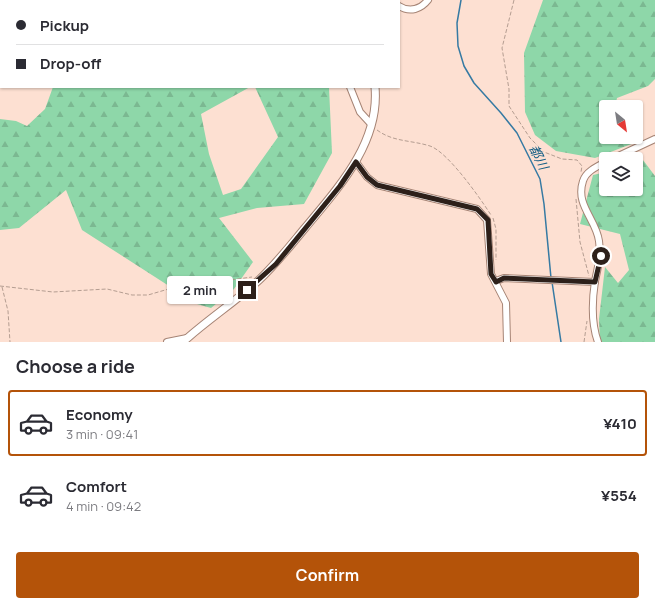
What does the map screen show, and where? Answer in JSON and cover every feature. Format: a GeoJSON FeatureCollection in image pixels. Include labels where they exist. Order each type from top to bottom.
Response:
{"type":"FeatureCollection","features":[{"type":"Feature","properties":{"kind":"street"},"geometry":{"type":"LineString","coordinates":[[400,7],[403,9],[416,9],[423,6],[428,0]]}},
{"type":"Feature","properties":{"kind":"street"},"geometry":{"type":"LineString","coordinates":[[350,88],[360,112],[371,124]]}},
{"type":"Feature","properties":{"kind":"street"},"geometry":{"type":"LineString","coordinates":[[167,342],[185,340],[258,281],[276,264],[340,186],[356,162],[371,124],[375,108],[375,88]]}},
{"type":"Feature","properties":{"kind":"street"},"geometry":{"type":"LineString","coordinates":[[628,152],[655,140]]}},
{"type":"Feature","properties":{"kind":"street"},"geometry":{"type":"LineString","coordinates":[[356,162],[367,177],[377,185],[477,209],[488,220],[491,274],[506,303],[507,342]]}},
{"type":"Feature","properties":{"kind":"street"},"geometry":{"type":"LineString","coordinates":[[598,342],[593,320],[592,282],[601,256],[596,227],[582,205],[582,182],[590,171],[599,166]]}},
{"type":"Feature","properties":{"kind":"street"},"geometry":{"type":"LineString","coordinates":[[496,282],[504,278],[592,282]]}},
{"type":"Feature","properties":{"kind":"path"},"geometry":{"type":"LineString","coordinates":[[514,0],[502,48],[509,89],[509,106],[519,124],[538,147],[552,156],[577,160],[582,166],[581,173]]}},
{"type":"Feature","properties":{"kind":"path"},"geometry":{"type":"LineString","coordinates":[[371,124],[384,135],[393,139],[436,149],[450,162],[494,219],[497,236],[496,265]]}},
{"type":"Feature","properties":{"kind":"path"},"geometry":{"type":"LineString","coordinates":[[576,196],[578,229],[592,282]]}},
{"type":"Feature","properties":{"kind":"path"},"geometry":{"type":"LineString","coordinates":[[10,342],[8,311],[1,286],[53,292],[107,289],[132,295],[148,295],[172,288],[252,277]]}},
{"type":"Feature","properties":{"kind":"green space"},"geometry":{"type":"Polygon","coordinates":[[[543,0],[655,0],[655,79],[648,86],[617,98],[617,100],[599,100],[599,144],[631,144],[611,152],[599,152],[599,156],[595,158],[556,151],[535,135],[525,112],[524,53],[543,0]]]}},
{"type":"Feature","properties":{"kind":"green space"},"geometry":{"type":"Polygon","coordinates":[[[53,88],[248,88],[201,114],[209,154],[223,195],[241,189],[278,137],[255,88],[329,88],[332,153],[304,204],[257,208],[219,218],[253,262],[234,289],[211,308],[197,304],[82,230],[66,190],[19,228],[0,230],[0,119],[16,121],[27,126],[45,109],[53,88]]]}},
{"type":"Feature","properties":{"kind":"green space"},"geometry":{"type":"Polygon","coordinates":[[[643,160],[655,176],[655,342],[600,342],[599,319],[605,267],[618,283],[629,270],[620,234],[580,224],[593,175],[599,174],[599,196],[643,196],[643,160]]]}},
{"type":"Feature","properties":{"kind":"waterway","name":"都川"},"geometry":{"type":"LineString","coordinates":[[461,0],[457,23],[458,46],[464,66],[474,83],[517,133],[540,179],[544,204],[551,278]]}},
{"type":"Feature","properties":{"kind":"waterway","name":"都川"},"geometry":{"type":"LineString","coordinates":[[552,282],[561,342]]}},
{"type":"Feature","properties":{"kind":"route"},"geometry":{"type":"LineString","coordinates":[[247,290],[276,264],[290,245],[340,186],[356,162],[367,177],[377,185],[404,193],[477,209],[488,220],[491,274],[496,282],[504,278],[595,282],[601,256]]}}]}
